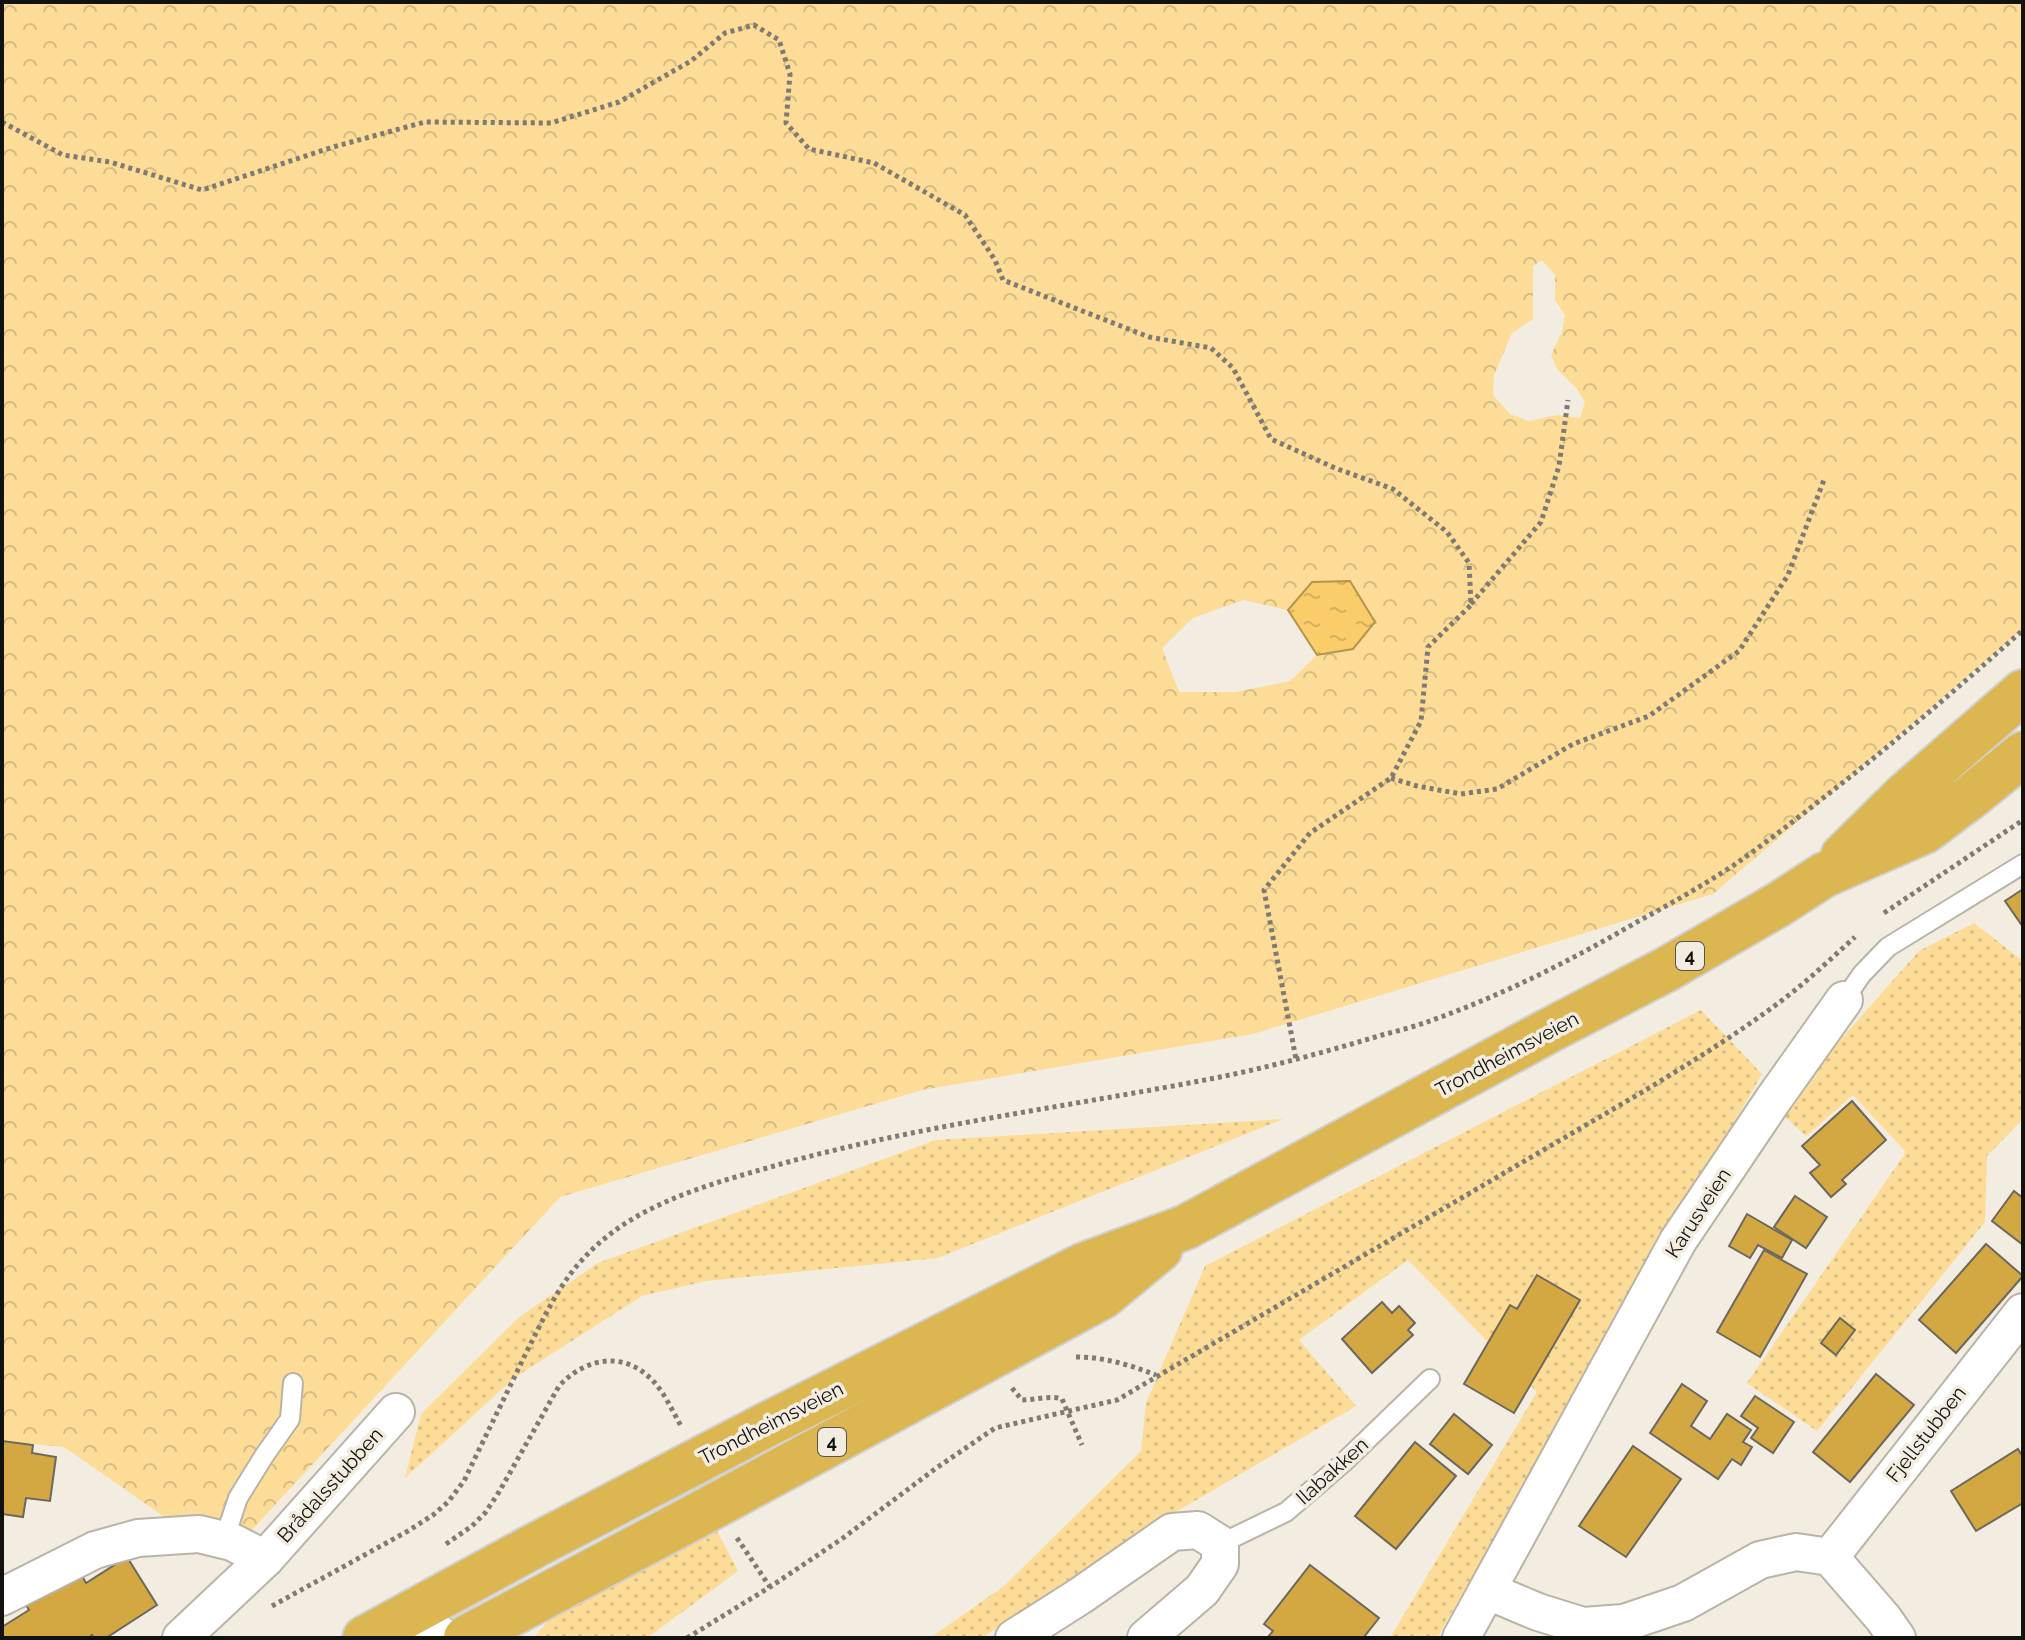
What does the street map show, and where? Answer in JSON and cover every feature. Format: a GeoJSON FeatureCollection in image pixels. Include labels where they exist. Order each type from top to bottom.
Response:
{"type":"FeatureCollection","features":[{"type":"Feature","properties":{"kind":"highway","name":"Trondheimsveien"},"geometry":{"type":"LineString","coordinates":[[1824,875],[1905,795],[2023,692]]}},
{"type":"Feature","properties":{"kind":"highway","name":"Trondheimsveien"},"geometry":{"type":"LineString","coordinates":[[365,1638],[421,1630],[740,1438],[1084,1265],[1186,1227],[1667,969],[1824,875],[1925,831],[2023,754]]}},
{"type":"Feature","properties":{"kind":"highway","name":"Trondheimsveien"},"geometry":{"type":"LineString","coordinates":[[466,1638],[1102,1297],[1186,1227]]}},
{"type":"Feature","properties":{"kind":"street","name":"Karusveien"},"geometry":{"type":"LineString","coordinates":[[1461,1638],[1678,1241],[1844,1000]]}},
{"type":"Feature","properties":{"kind":"street","name":"Fjellstubben"},"geometry":{"type":"LineString","coordinates":[[1830,1557],[2023,1312]]}},
{"type":"Feature","properties":{"kind":"street","name":"Brådalsstubben"},"geometry":{"type":"LineString","coordinates":[[181,1638],[265,1559],[396,1412]]}},
{"type":"Feature","properties":{"kind":"street"},"geometry":{"type":"LineString","coordinates":[[1014,1638],[1172,1532],[1198,1530],[1220,1544],[1220,1564],[1202,1590],[1146,1638]]}},
{"type":"Feature","properties":{"kind":"street","name":"Brådalsstubben"},"geometry":{"type":"LineString","coordinates":[[2,1597],[95,1550],[138,1538],[199,1534],[224,1540],[265,1559]]}},
{"type":"Feature","properties":{"kind":"street"},"geometry":{"type":"LineString","coordinates":[[1488,1591],[1538,1612],[1583,1626],[1624,1623],[1683,1603],[1760,1560],[1796,1552],[1830,1557],[1897,1638]]}},
{"type":"Feature","properties":{"kind":"lane","name":"Karusveien"},"geometry":{"type":"LineString","coordinates":[[1844,1000],[1862,974],[1888,947],[2023,864]]}},
{"type":"Feature","properties":{"kind":"lane","name":"Ilabakken"},"geometry":{"type":"LineString","coordinates":[[1220,1544],[1286,1512],[1343,1463],[1430,1379]]}},
{"type":"Feature","properties":{"kind":"lane"},"geometry":{"type":"LineString","coordinates":[[224,1540],[238,1498],[290,1419],[293,1383]]}},
{"type":"Feature","properties":{"kind":"path"},"geometry":{"type":"LineString","coordinates":[[2,122],[63,155],[110,162],[202,190],[333,147],[425,122],[551,123],[565,119],[619,102],[691,61],[725,33],[754,25],[779,40],[790,74],[786,123],[809,149],[874,163],[965,215],[995,260],[1003,280],[1149,337],[1211,348],[1233,368],[1271,439],[1335,468],[1393,489],[1447,532],[1469,563],[1471,605]]}},
{"type":"Feature","properties":{"kind":"path"},"geometry":{"type":"LineString","coordinates":[[1296,1059],[1264,890],[1310,833],[1391,778],[1421,721],[1428,647],[1471,605],[1541,522],[1559,466],[1568,400]]}},
{"type":"Feature","properties":{"kind":"path"},"geometry":{"type":"LineString","coordinates":[[1391,778],[1461,794],[1497,789],[1573,744],[1649,716],[1739,651],[1788,575],[1825,477]]}},
{"type":"Feature","properties":{"kind":"path"},"geometry":{"type":"LineString","coordinates":[[263,1611],[408,1531],[448,1502],[464,1481],[562,1286],[595,1247],[636,1216],[714,1183],[835,1149],[954,1124],[1222,1076],[1424,1023],[1480,1001],[1594,947],[1735,864],[1841,785],[2023,630]]}},
{"type":"Feature","properties":{"kind":"path"},"geometry":{"type":"LineString","coordinates":[[1875,921],[2023,820]]}},
{"type":"Feature","properties":{"kind":"path"},"geometry":{"type":"LineString","coordinates":[[687,1638],[843,1538],[995,1428],[1117,1400],[1709,1051],[1795,990],[1865,929]]}},
{"type":"Feature","properties":{"kind":"path"},"geometry":{"type":"LineString","coordinates":[[1065,1359],[1098,1358],[1157,1375]]}},
{"type":"Feature","properties":{"kind":"path"},"geometry":{"type":"LineString","coordinates":[[446,1544],[485,1513],[559,1386],[582,1367],[608,1360],[630,1364],[642,1371],[656,1384],[687,1437]]}},
{"type":"Feature","properties":{"kind":"path"},"geometry":{"type":"LineString","coordinates":[[1011,1387],[1022,1400],[1062,1399],[1082,1445]]}},
{"type":"Feature","properties":{"kind":"path"},"geometry":{"type":"LineString","coordinates":[[732,1532],[770,1587]]}},
{"type":"Feature","properties":{"kind":"green space"},"geometry":{"type":"Polygon","coordinates":[[[2,2],[2023,2],[2023,629],[1713,894],[1253,1034],[922,1090],[560,1197],[225,1559],[64,1447],[2,1441],[2,2]],[[1542,260],[1533,266],[1533,319],[1512,333],[1494,375],[1493,395],[1510,414],[1529,421],[1557,415],[1580,418],[1585,402],[1557,369],[1551,355],[1562,332],[1565,315],[1555,300],[1555,275],[1542,260]],[[1243,600],[1193,618],[1162,648],[1179,692],[1236,692],[1290,681],[1317,655],[1287,610],[1243,600]]]}},
{"type":"Feature","properties":{"kind":"green space"},"geometry":{"type":"Polygon","coordinates":[[[1974,923],[2023,961],[2023,1119],[1987,1156],[1985,1222],[1817,1431],[1747,1383],[1906,1152],[1853,1095],[1806,1136],[1785,1117],[1804,1081],[1919,951],[1974,923]]]}},
{"type":"Feature","properties":{"kind":"green space"},"geometry":{"type":"Polygon","coordinates":[[[1701,1010],[1762,1074],[1437,1638],[1390,1638],[1537,1392],[1408,1260],[1299,1340],[1356,1406],[1120,1545],[982,1638],[930,1638],[1004,1586],[1141,1451],[1146,1403],[1205,1266],[1701,1010]]]}},
{"type":"Feature","properties":{"kind":"green space"},"geometry":{"type":"Polygon","coordinates":[[[1283,1119],[938,1258],[706,1281],[642,1296],[514,1378],[405,1478],[421,1414],[518,1318],[598,1263],[936,1140],[1283,1119]]]}},
{"type":"Feature","properties":{"kind":"green space"},"geometry":{"type":"Polygon","coordinates":[[[716,1529],[738,1571],[647,1638],[534,1638],[556,1611],[716,1529]]]}},
{"type":"Feature","properties":{"kind":"water"},"geometry":{"type":"Polygon","coordinates":[[[1350,581],[1375,622],[1353,649],[1317,655],[1288,610],[1312,582],[1350,581]]]}},
{"type":"Feature","properties":{"kind":"building"},"geometry":{"type":"Polygon","coordinates":[[[2023,889],[2023,927],[2005,901],[2023,889]]]}},
{"type":"Feature","properties":{"kind":"building"},"geometry":{"type":"Polygon","coordinates":[[[1852,1101],[1886,1140],[1842,1180],[1846,1184],[1831,1197],[1810,1173],[1820,1165],[1802,1146],[1852,1101]]]}},
{"type":"Feature","properties":{"kind":"building"},"geometry":{"type":"Polygon","coordinates":[[[2014,1191],[2023,1198],[2023,1245],[1992,1221],[2014,1191]]]}},
{"type":"Feature","properties":{"kind":"building"},"geometry":{"type":"Polygon","coordinates":[[[1795,1196],[1827,1217],[1806,1248],[1774,1227],[1795,1196]]]}},
{"type":"Feature","properties":{"kind":"building"},"geometry":{"type":"Polygon","coordinates":[[[1747,1214],[1792,1240],[1782,1258],[1758,1245],[1750,1258],[1729,1246],[1747,1214]]]}},
{"type":"Feature","properties":{"kind":"building"},"geometry":{"type":"Polygon","coordinates":[[[1986,1244],[2023,1276],[1956,1353],[1919,1320],[1986,1244]]]}},
{"type":"Feature","properties":{"kind":"building"},"geometry":{"type":"Polygon","coordinates":[[[1764,1250],[1807,1274],[1760,1357],[1717,1332],[1764,1250]]]}},
{"type":"Feature","properties":{"kind":"building"},"geometry":{"type":"Polygon","coordinates":[[[1537,1275],[1580,1300],[1514,1413],[1464,1384],[1510,1305],[1517,1309],[1537,1275]]]}},
{"type":"Feature","properties":{"kind":"building"},"geometry":{"type":"Polygon","coordinates":[[[1382,1302],[1392,1313],[1399,1306],[1415,1323],[1408,1330],[1413,1335],[1372,1373],[1342,1339],[1382,1302]]]}},
{"type":"Feature","properties":{"kind":"building"},"geometry":{"type":"Polygon","coordinates":[[[1840,1318],[1855,1330],[1836,1355],[1821,1343],[1840,1318]]]}},
{"type":"Feature","properties":{"kind":"building"},"geometry":{"type":"Polygon","coordinates":[[[1876,1374],[1914,1405],[1850,1482],[1813,1452],[1876,1374]]]}},
{"type":"Feature","properties":{"kind":"building"},"geometry":{"type":"Polygon","coordinates":[[[1682,1384],[1707,1401],[1691,1426],[1710,1439],[1727,1414],[1751,1430],[1743,1442],[1752,1447],[1741,1465],[1732,1459],[1718,1479],[1650,1433],[1682,1384]]]}},
{"type":"Feature","properties":{"kind":"building"},"geometry":{"type":"Polygon","coordinates":[[[1755,1396],[1794,1422],[1773,1453],[1751,1438],[1758,1428],[1741,1416],[1755,1396]]]}},
{"type":"Feature","properties":{"kind":"building"},"geometry":{"type":"Polygon","coordinates":[[[1454,1414],[1492,1445],[1468,1474],[1430,1444],[1454,1414]]]}},
{"type":"Feature","properties":{"kind":"building"},"geometry":{"type":"Polygon","coordinates":[[[2,1441],[33,1445],[32,1453],[56,1457],[50,1501],[26,1498],[23,1517],[2,1514],[2,1441]]]}},
{"type":"Feature","properties":{"kind":"building"},"geometry":{"type":"Polygon","coordinates":[[[1415,1442],[1456,1476],[1396,1549],[1355,1516],[1415,1442]]]}},
{"type":"Feature","properties":{"kind":"building"},"geometry":{"type":"Polygon","coordinates":[[[1633,1446],[1681,1479],[1626,1557],[1579,1526],[1633,1446]]]}},
{"type":"Feature","properties":{"kind":"building"},"geometry":{"type":"Polygon","coordinates":[[[2018,1449],[2023,1457],[2023,1503],[1976,1531],[1951,1491],[2018,1449]]]}},
{"type":"Feature","properties":{"kind":"building"},"geometry":{"type":"Polygon","coordinates":[[[127,1557],[157,1605],[106,1638],[94,1638],[92,1635],[88,1638],[2,1638],[2,1627],[29,1610],[23,1600],[80,1572],[86,1583],[127,1557]]]}},
{"type":"Feature","properties":{"kind":"building"},"geometry":{"type":"Polygon","coordinates":[[[1310,1565],[1379,1618],[1366,1638],[1267,1638],[1273,1631],[1264,1624],[1310,1565]]]}}]}
